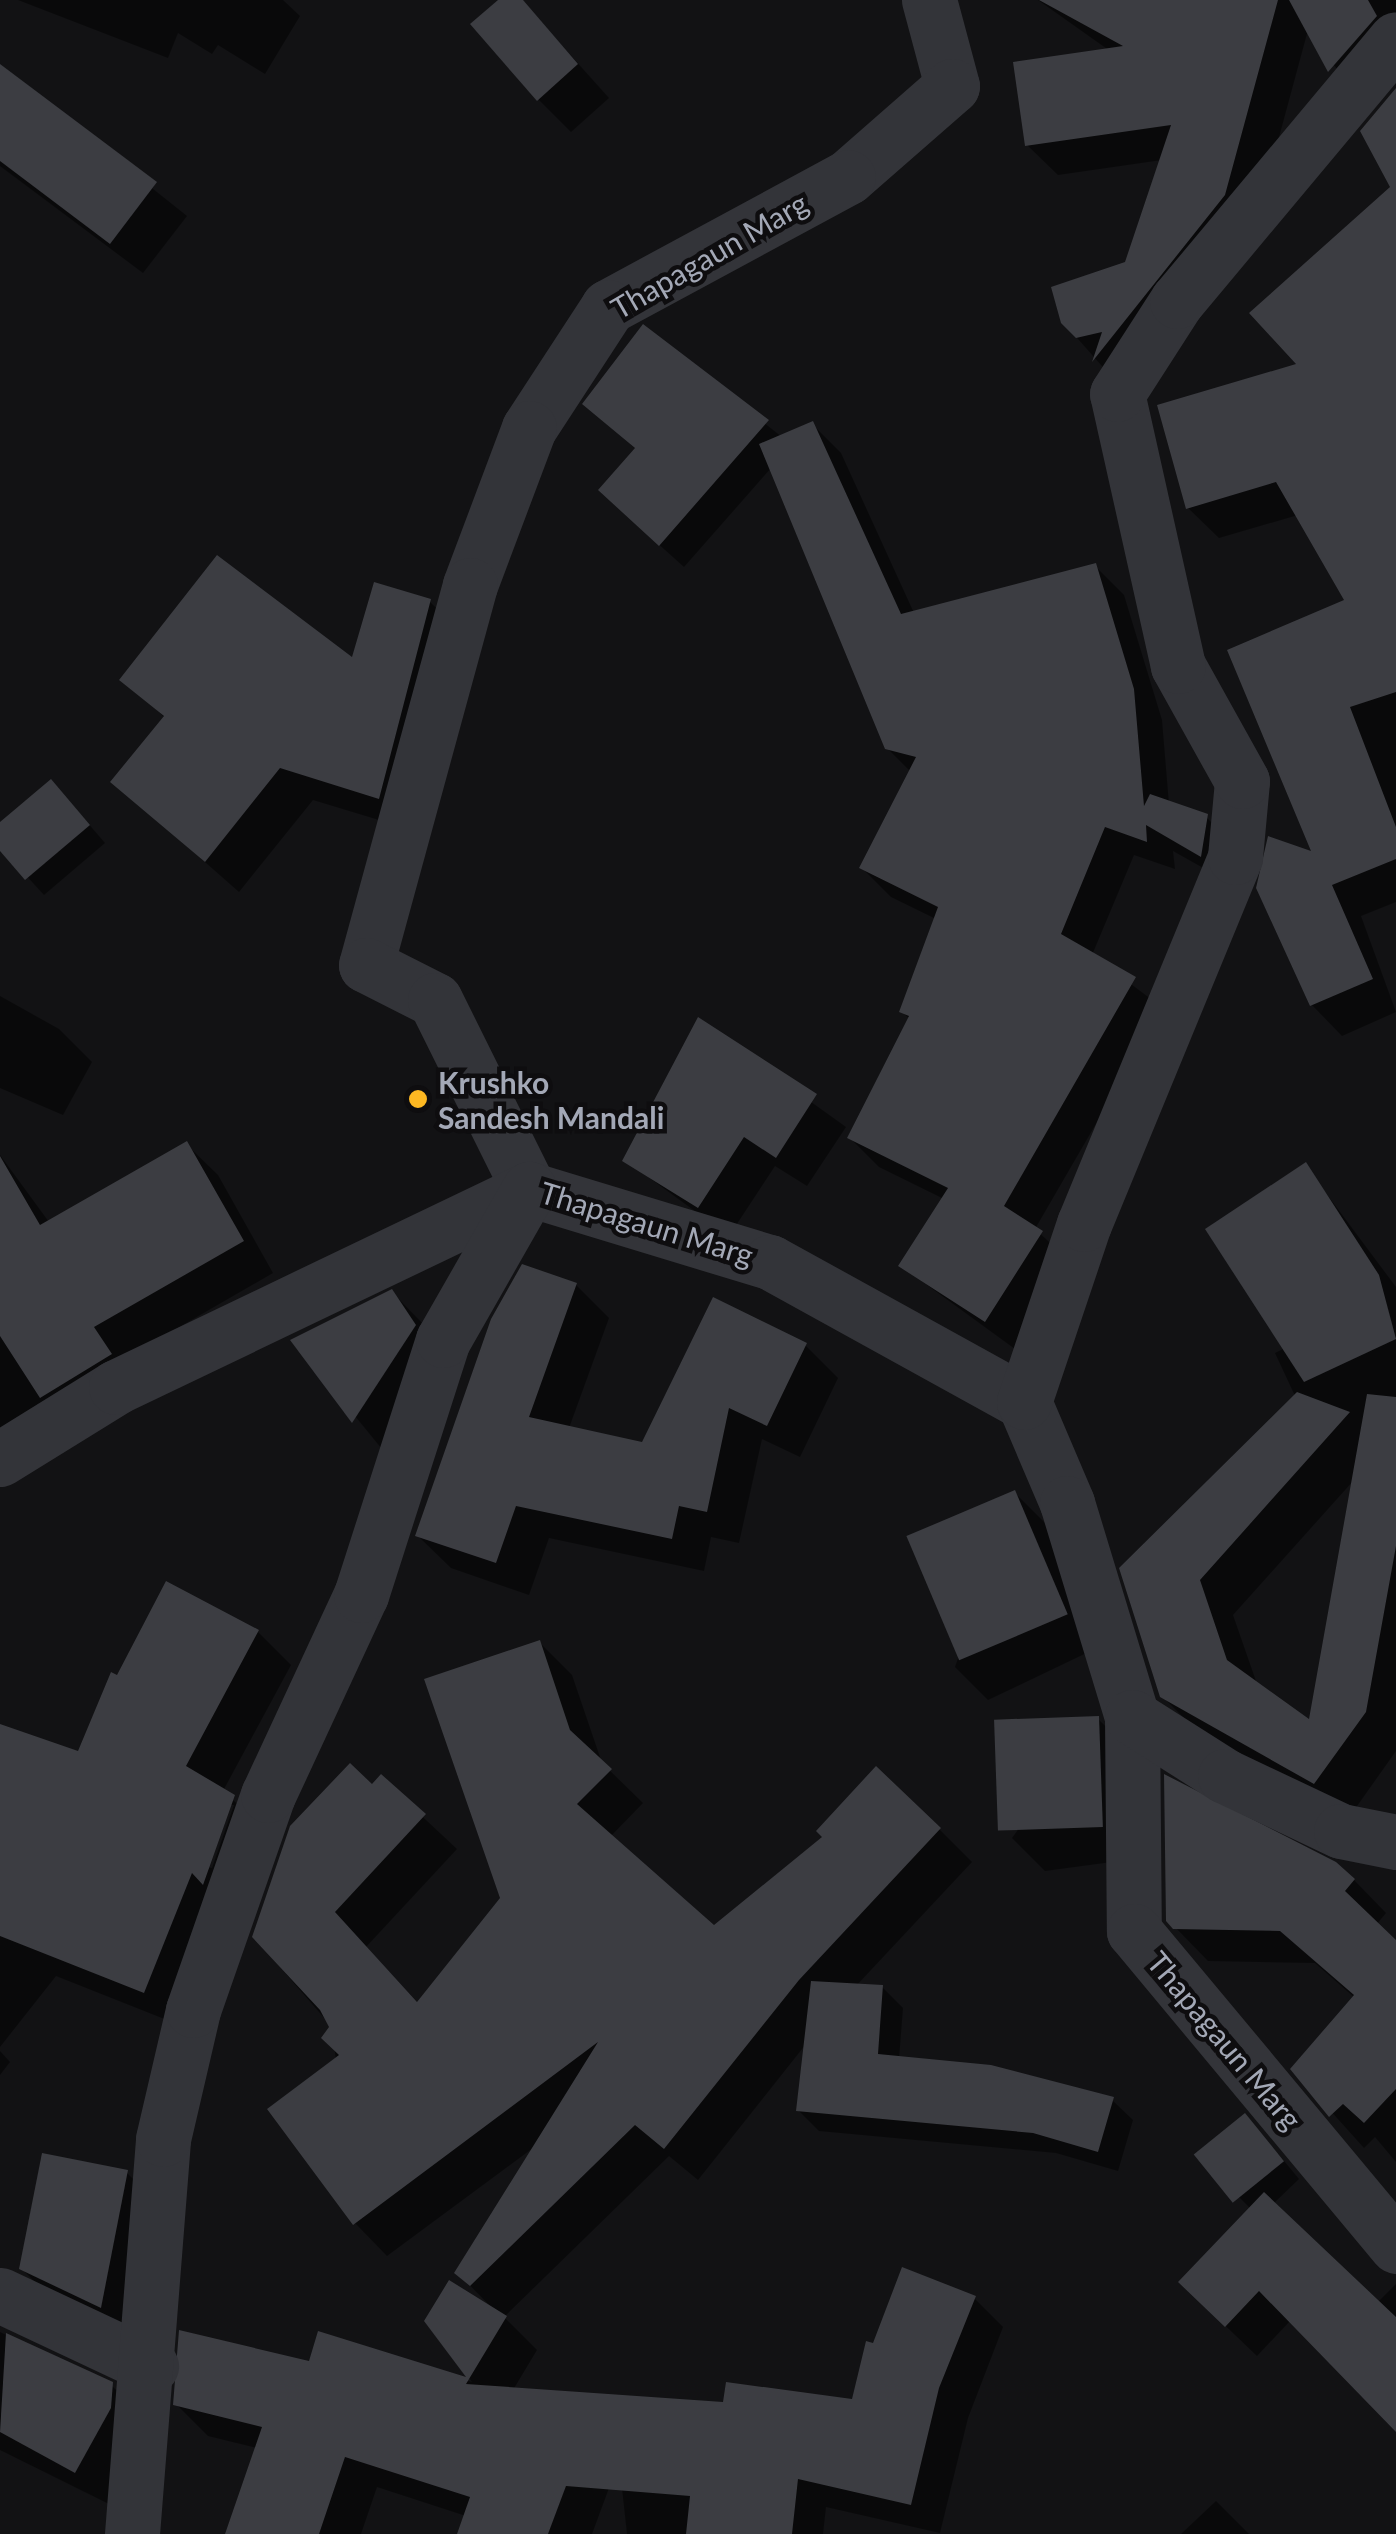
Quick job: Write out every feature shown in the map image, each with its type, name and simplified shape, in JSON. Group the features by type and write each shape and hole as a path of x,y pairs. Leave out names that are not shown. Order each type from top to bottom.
{"street":[{"name":"Thapagaun Marg","path":"928,0 952,86 848,177 608,307 528,428 470,585 366,965 434,1000 529,1189 770,1262 1024,1402 1067,1503 1132,1716 1134,1931 1396,2246"},
{"path":"1024,1402 1084,1224 1236,857 1242,782 1178,666 1117,394 1177,302 1396,40"},
{"path":"0,1460 116,1387 529,1189"},
{"path":"132,2534 151,2366 163,2138 193,2010 268,1795 362,1595 443,1340 529,1189"},
{"path":"1132,1716 1275,1800 1342,1831 1396,1842"},
{"path":"0,2295 151,2366"}],"building":[{"path":"498,0 523,0 578,64 537,101 470,24"},
{"path":"1039,0 1278,0 1225,195 1092,362 1102,332 1076,338 1061,323 1051,287 1125,262 1171,125 1025,146 1013,62 1123,46"},
{"path":"1289,0 1368,0 1377,16 1328,72"},
{"path":"0,64 157,182 110,244 0,161"},
{"path":"1396,88 1396,692 1350,707 1396,827 1396,859 1332,885 1373,979 1310,1006 1256,888 1268,836 1311,851 1227,650 1344,600 1276,482 1186,509 1157,405 1296,364 1249,313 1390,187 1360,131"},
{"path":"643,324 769,420 659,546 598,490 635,448 582,404"},
{"path":"813,421 901,614 1096,563 1134,689 1144,806 1150,794 1208,814 1201,857 1146,825 1147,842 1105,827 1061,934 1136,977 1004,1206 1043,1231 985,1322 898,1266 948,1188 847,1138 909,1016 899,1012 938,907 859,868 916,757 885,749 759,444"},
{"path":"217,555 352,657 374,582 431,599 379,799 280,768 205,862 110,782 164,716 119,680"},
{"path":"51,779 90,825 25,880 0,851 0,822"},
{"path":"698,1017 817,1094 776,1158 744,1137 698,1208 622,1161"},
{"path":"187,1141 244,1241 94,1327 112,1354 40,1398 0,1336 0,1156 40,1225"},
{"path":"1306,1162 1379,1275 1396,1339 1304,1382 1205,1229"},
{"path":"522,1264 577,1283 529,1417 642,1442 713,1297 807,1343 767,1426 729,1408 707,1512 679,1506 672,1539 516,1506 496,1563 415,1536 491,1319"},
{"path":"392,1289 416,1325 352,1423 290,1340"},
{"path":"1297,1392 1350,1412 1200,1580 1227,1660 1309,1719 1367,1394 1396,1397 1396,1546 1366,1712 1314,1784 1160,1697 1119,1568"},
{"path":"1015,1490 1068,1614 959,1660 906,1536"},
{"path":"166,1581 259,1630 186,1766 235,1795 203,1885 192,1873 144,1993 0,1936 0,1724 78,1751 111,1672 117,1675"},
{"path":"540,1640 570,1730 612,1769 577,1804 714,1925 822,1837 816,1831 876,1766 941,1828 799,1980 664,2149 635,2125 470,2286 454,2273 598,2042 353,2225 267,2109 339,2055 321,2038 329,2027 320,2010 252,1937 290,1826 350,1763 372,1784 381,1774 426,1814 335,1912 417,2002 500,1898 424,1679"},
{"path":"1099,1716 1103,1827 998,1831 994,1720"},
{"path":"1164,1774 1336,1862 1355,1879 1345,1891 1396,1940 1396,2089 1364,2123 1343,2104 1329,2117 1290,2069 1354,1995 1280,1931 1173,1929 1166,1921"},
{"path":"811,1981 883,1985 878,2054 991,2065 1114,2097 1098,2152 1033,2133 796,2111"},
{"path":"1245,2113 1284,2161 1233,2203 1194,2155"},
{"path":"42,2153 128,2170 101,2308 19,2269"},
{"path":"1264,2192 1396,2317 1396,2432 1259,2291 1225,2327 1178,2282"},
{"path":"902,2267 976,2296 939,2388 911,2505 798,2479 792,2534 686,2534 690,2496 566,2486 548,2534 457,2534 470,2497 345,2457 319,2534 225,2534 262,2427 173,2405 179,2330 309,2361 318,2331 466,2377 424,2321 449,2280 507,2316 466,2384 723,2402 726,2382 852,2399 866,2341 873,2343"},
{"path":"6,2333 113,2382 111,2408 75,2473 0,2432"}],"place":[{"name":"Krushko Sandesh Mandali","path":"418,1099"}]}
